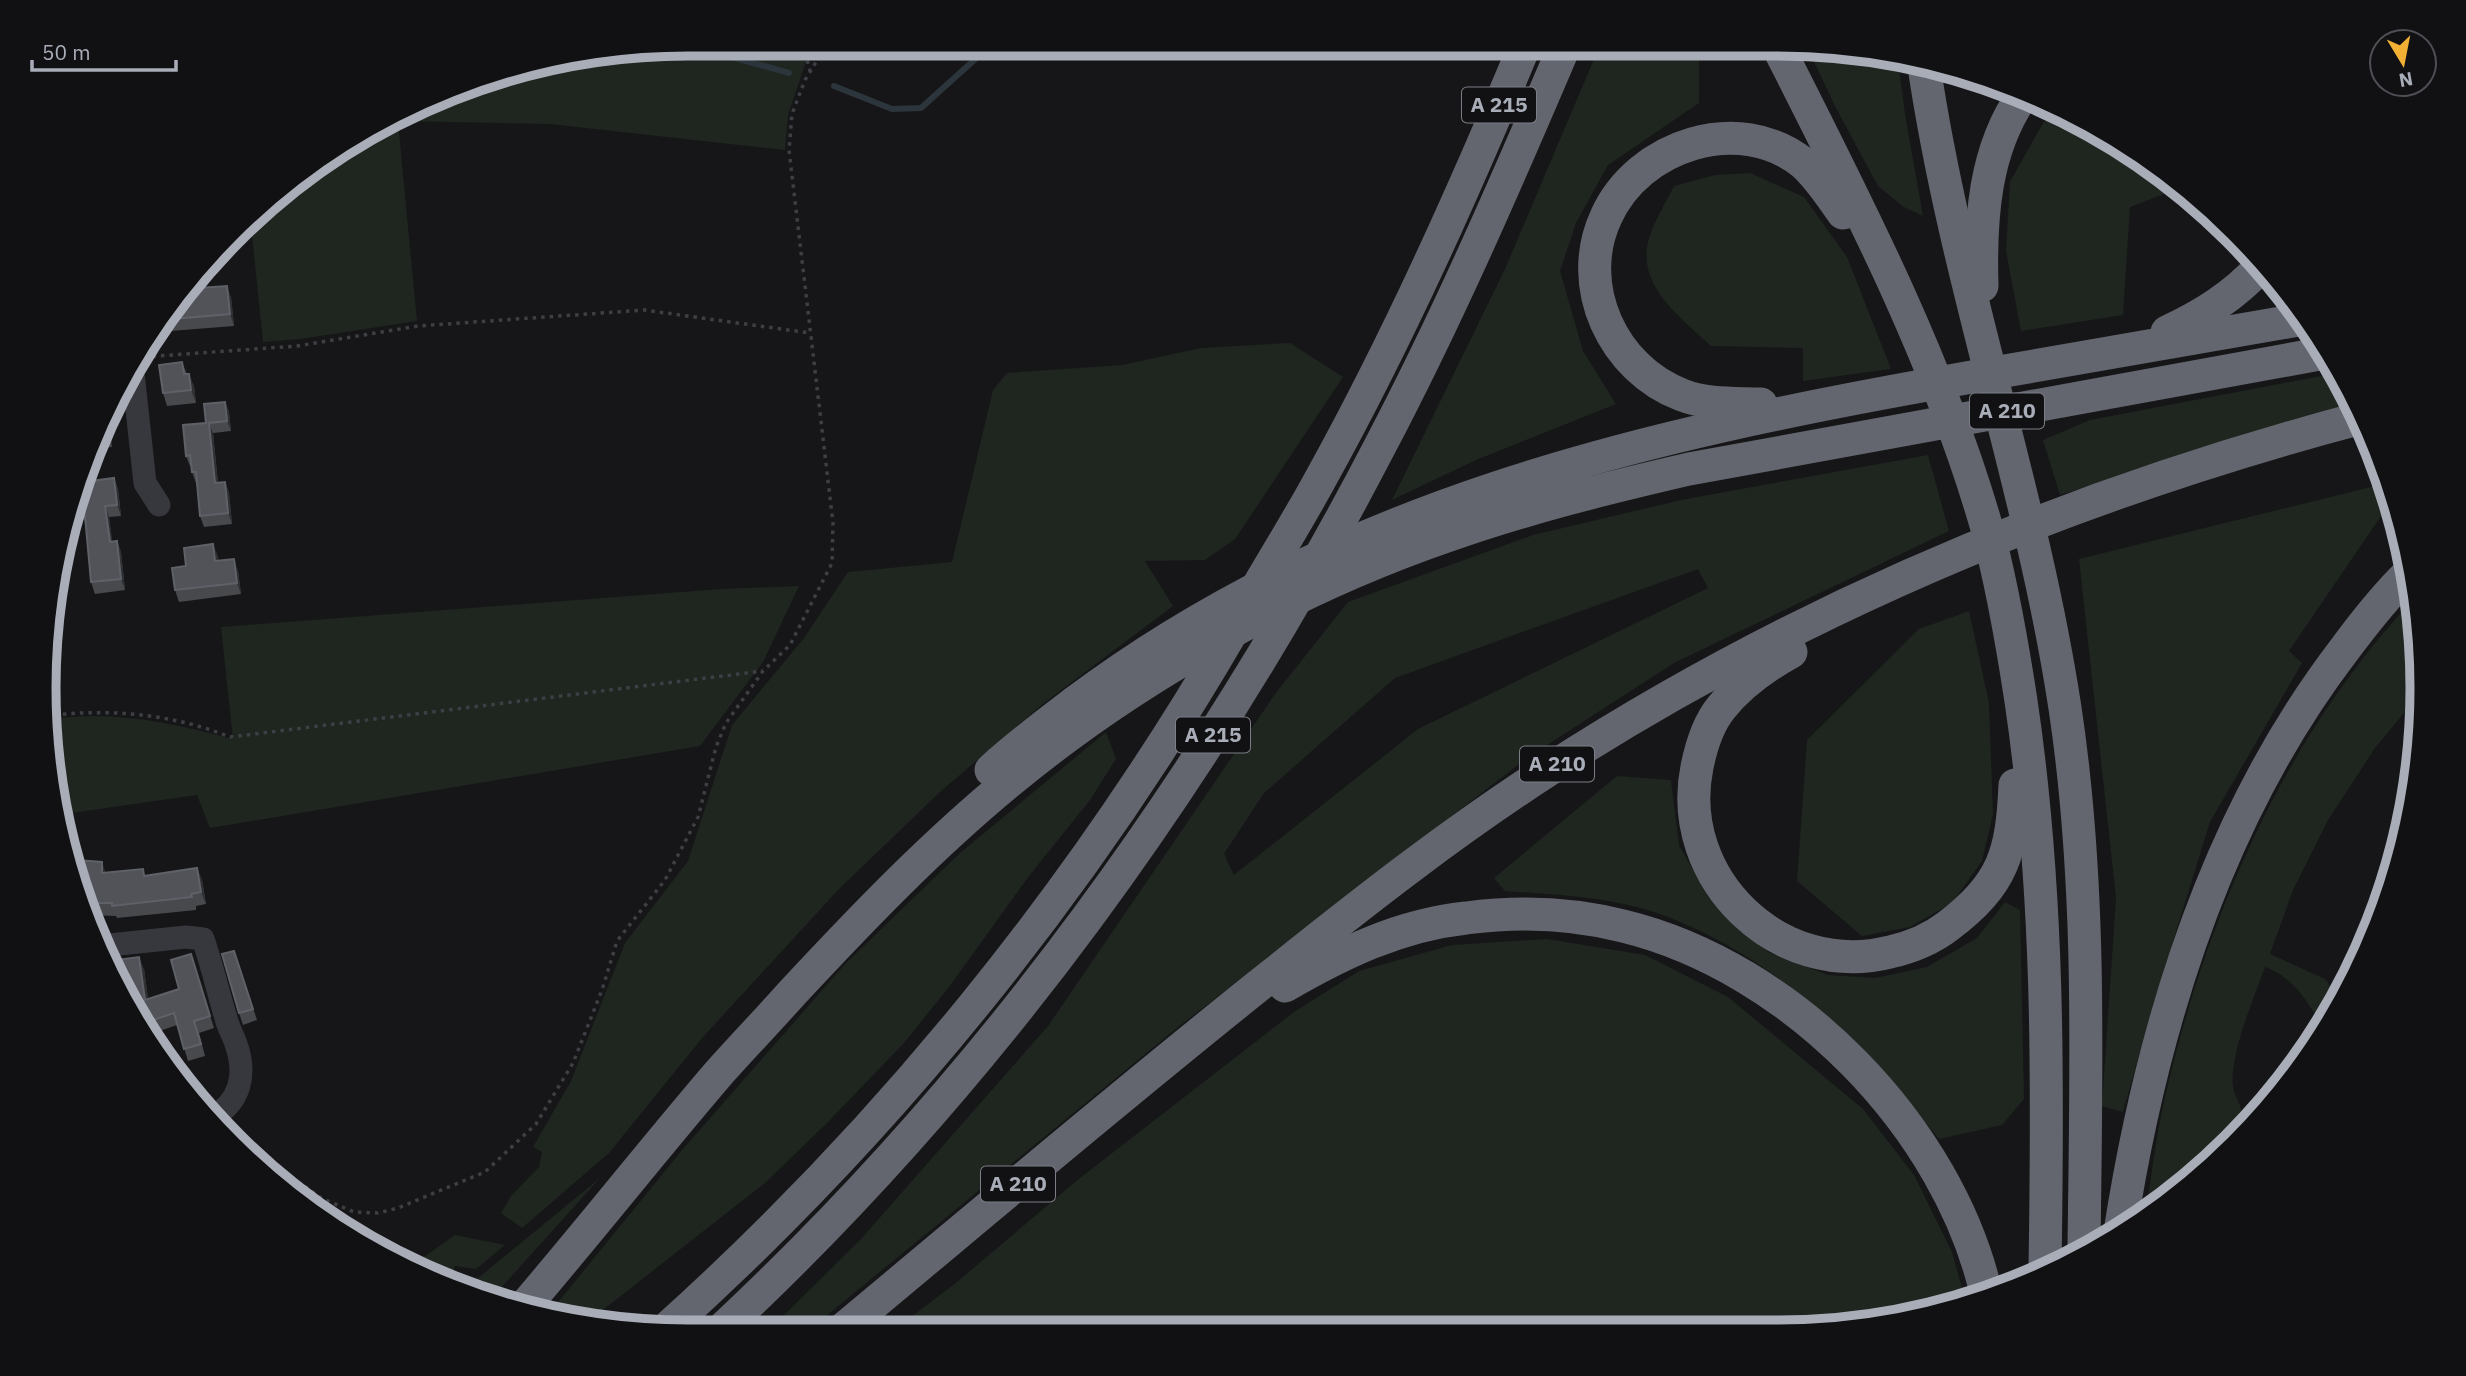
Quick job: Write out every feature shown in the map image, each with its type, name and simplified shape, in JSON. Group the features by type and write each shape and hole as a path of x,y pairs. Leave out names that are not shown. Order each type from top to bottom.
{"highway":[{"name":"A 215","path":"676,1320 773,1228 917,1073 1032,930 1090,852 1161,747 1204,679 1343,437 1431,257 1520,56"},
{"name":"A 215","path":"731,1320 864,1188 959,1082 1119,875 1199,758 1345,513 1381,446 1506,184 1560,56"},
{"path":"1782,56 1924,351 1963,454 1986,527 2001,588 2013,645 2029,759 2044,918 2048,1034 2045,1261"},
{"path":"1925,74 1947,190 2040,574 2065,708 2077,814 2084,914 2087,1033 2084,1240"},
{"path":"1983,340 1982,271 1987,186 2000,135 2018,103"},
{"path":"1865,396 1763,404 1712,402 1685,396 1661,386 1621,350 1601,309 1596,290 1595,268 1605,217 1632,179 1651,163 1674,150 1698,142 1724,138 1766,144 1802,162 1818,177 1895,287"},
{"path":"2117,350 2194,319 2229,296 2254,272"},
{"path":"530,1300 721,1071 845,936 894,860 999,762 1036,746 1108,677 1231,601 1325,554 1454,501 1569,465 1685,434 1865,396 2292,321"},
{"name":"A 210","path":"1036,746 1240,628 1309,592 1410,549 1542,506 1689,469 2314,355"},
{"name":"A 210","path":"854,1320 1194,1037 1410,865 1576,752 1655,704 1768,642 1959,552 2095,500 2300,434 2351,421"},
{"path":"1959,552 1763,668 1719,710 1701,750 1695,775 1694,803 1699,839 1725,894 1747,917 1774,936 1833,956 1877,956 1913,947 1939,933 1981,898 1998,875 2007,852 2013,824 2020,695"},
{"path":"2123,1217 2143,1115 2167,1017 2196,925 2233,837 2293,724 2325,675 2366,621 2401,582"},
{"path":"1194,1037 1335,957 1388,936 1443,921 1495,915 1562,916 1623,926 1654,935 1727,967 1764,989 1804,1019 1858,1067 1905,1124 1943,1182 1970,1241 1983,1285"}],"street":[{"path":"134,384 145,483 159,505"},
{"path":"111,945 186,937 202,939 227,1024 240,1056 242,1081 224,1117"}],"path":[{"path":"806,56 810,71"},
{"path":"267,1160 321,1198 354,1212 378,1213 398,1208 485,1172 536,1124 573,1063 617,941 665,880 698,817 716,747 726,723 763,671 790,645 832,563 833,523 789,150 792,114 810,71 819,56"},
{"path":"151,356 297,346 418,326 644,310 810,333"},
{"path":"57,715 103,711 125,713 210,729 230,737 763,671"}],"shaded area":[{"path":"808,56 788,115 785,150 550,124 408,121 446,104 524,78 606,61 647,57"},
{"path":"1595,56 1699,56 1699,103 1608,165 1576,223 1560,271 1583,351 1616,404 1476,460 1392,500 1505,269"},
{"path":"1812,57 1899,68 1923,216 1904,207 1878,186"},
{"path":"2049,117 2058,121 2129,163 2169,192 2130,207 2123,315 2021,331 2006,251 2010,182 2043,123"},
{"path":"398,126 417,321 263,342 252,231 303,187"},
{"path":"1750,173 1804,197 1847,257 1891,369 1803,381 1803,348 1711,346 1661,296 1647,265 1647,248 1654,224 1674,186 1715,175"},
{"path":"1290,343 1343,377 1235,539 1205,560 1145,561 1173,606 1044,703 941,791 839,889 703,1037 609,1153 522,1228 501,1213 511,1196 539,1167 542,1152 533,1147 571,1081 625,943 688,861 732,725 804,638 848,572 952,562 993,390 1007,373 1122,365 1201,348"},
{"path":"2327,375 2345,407 2060,495 2043,440 2090,420"},
{"path":"1928,455 1949,531 1674,663 1527,758 1177,1028 821,1320 779,1320 861,1239 1048,1026 1275,694 1348,602 1533,535 1681,500","holes":["1698,569 1708,588 1418,729 1234,875 1224,854 1264,793 1395,678"]},
{"path":"2376,486 2384,512 2289,651 2302,663 2210,822 2123,1112 2102,1106 2116,898 2079,559"},
{"path":"799,586 763,662 700,746 210,828 197,795 69,813 61,770 57,719 94,716 141,719 233,739 221,627 721,589"},
{"path":"2405,609 2410,706 2375,748 2328,820 2293,890 2270,954 2325,979 2333,989 2317,1017 2292,984 2265,967 2238,1045 2233,1072 2233,1087 2243,1116 2195,1163 2148,1200 2159,1128 2178,1046 2198,977 2223,908 2252,840 2286,775 2324,713 2366,654"},
{"path":"1969,611 1989,703 1993,814 1982,861 1952,903 1910,927 1862,936 1797,881 1807,740 1919,629"},
{"path":"1106,732 1116,759 1090,800 1029,876 949,987 904,1043 765,1183 598,1314 555,1306 683,1149 845,964 960,853"},
{"path":"1617,776 1671,780 1679,845 1708,897 1768,952 1828,975 1875,978 1927,967 1977,938 2005,902 2020,910 2024,1099 2002,1125 1939,1139 1876,1064 1842,1030 1787,984 1693,927 1660,914 1613,902 1505,891 1494,878"},
{"path":"1547,939 1645,955 1728,997 1863,1109 1914,1175 1952,1252 1963,1292 1901,1308 1819,1319 907,1320 957,1282 1080,1178 1294,1012 1359,971 1452,945"},
{"path":"600,1178 499,1290 446,1272 419,1260 455,1235 505,1245 476,1269 455,1266 453,1274 478,1278"}],"building":[{"path":"227,286 230,314 176,319 200,288"},
{"path":"182,362 184,374 189,374 191,390 163,393 159,365"},
{"path":"225,402 227,421 209,423 215,483 225,482 228,513 200,516 196,472 192,472 190,455 186,456 183,425 206,423 204,404"},
{"path":"114,478 117,505 105,506 110,542 117,541 121,579 91,582 82,510 91,481"},
{"path":"213,544 215,561 234,559 237,583 175,590 172,568 186,566 184,548"},
{"path":"81,860 102,862 102,873 143,869 144,876 197,868 201,892 191,894 192,897 112,906 112,903 94,903"},
{"path":"234,951 253,1009 239,1013 222,954"},
{"path":"191,954 210,1016 194,1021 201,1044 184,1049 174,1013 151,1021 117,960 139,957 145,1000 179,989 171,960"}],"waterway":[{"path":"728,56 789,73"},
{"path":"834,86 892,109 921,108 979,56"}]}
